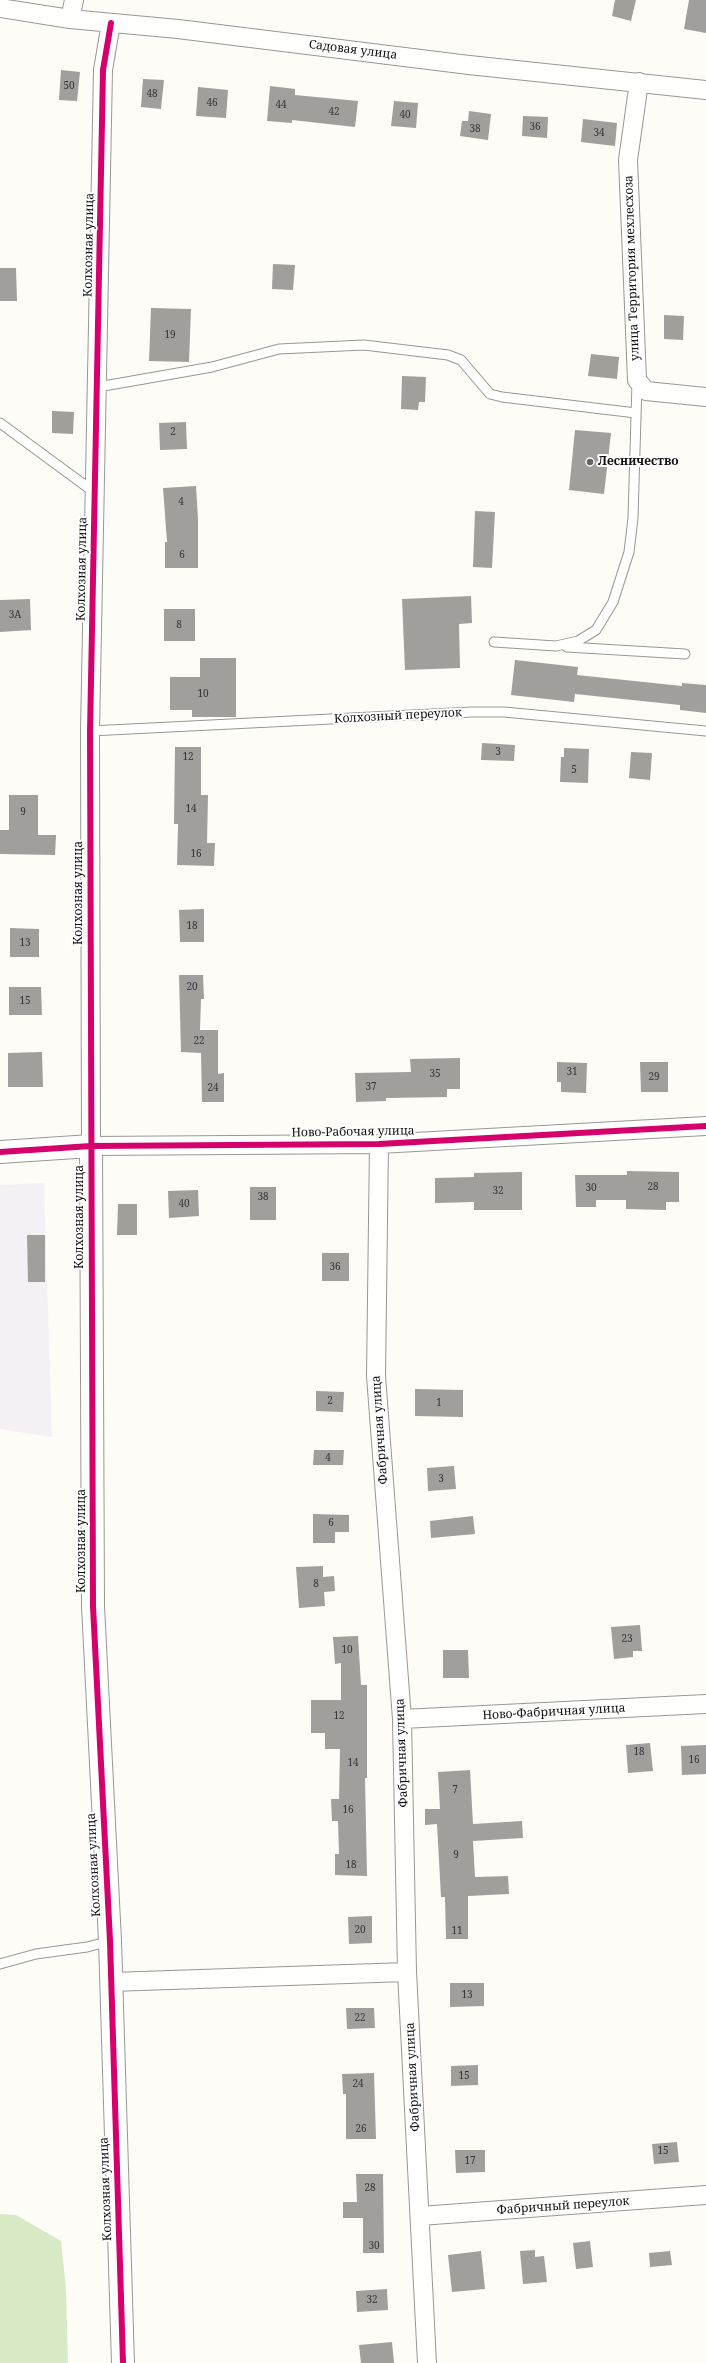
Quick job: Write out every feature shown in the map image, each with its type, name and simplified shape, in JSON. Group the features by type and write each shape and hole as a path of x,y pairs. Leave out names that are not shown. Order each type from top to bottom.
{"street":[{"path":"70,19 74,0"},
{"name":"Садовая улица","path":"0,8 70,19 706,90"},
{"name":"Колхозная улица","path":"111,23 103,70 98,387 94,492 90,731 93,1606 110,1941 123,2363"},
{"name":"улица Территория мехлесхоза","path":"637,380 628,160 639,82"},
{"path":"637,380 646,390 706,397"},
{"name":"Ново-Рабочая улица","path":"0,1152 91,1146 378,1144 706,1126"},
{"name":"Фабричная улица","path":"378,1144 376,1376 402,1719 407,1972 427,2363"},
{"name":"Ново-Фабричная улица","path":"402,1719 706,1704"},
{"path":"111,1982 407,1972"},
{"name":"Фабричный переулок","path":"420,2216 706,2195"}],"lane":[{"path":"98,387 212,367 279,349 364,345 448,355 461,360 480,385 490,394 502,397 636,413"},
{"path":"556,646 578,641 596,630 613,602 629,552 633,518 637,380"},
{"path":"0,423 94,492"},
{"path":"494,642 685,654"},
{"name":"Колхозный переулок","path":"90,731 472,712 504,712 706,731"},
{"path":"0,1964 36,1954 87,1948 110,1941"}],"shaded area":[{"path":"44,1183 52,1437 0,1429 0,1185"}],"green space":[{"path":"0,2214 16,2215 61,2241 66,2290 68,2363 0,2363"}],"building":[{"path":"615,0 636,0 631,21 612,16"},
{"path":"689,0 706,0 706,33 684,29"},
{"path":"61,70 80,72 77,101 59,100"},
{"path":"143,79 164,80 161,109 141,107"},
{"path":"270,86 295,89 295,95 358,101 355,127 292,120 292,123 267,121"},
{"path":"198,87 228,90 226,118 196,116"},
{"path":"394,101 418,103 416,128 391,126"},
{"path":"469,111 491,114 488,140 460,136 462,121 468,121"},
{"path":"523,116 548,117 547,138 522,136"},
{"path":"583,119 617,123 615,146 581,142"},
{"path":"273,264 295,265 293,290 272,289"},
{"path":"0,268 16,268 17,301 0,301"},
{"path":"151,308 191,309 189,362 149,361"},
{"path":"664,315 684,316 683,340 664,339"},
{"path":"591,354 619,357 617,379 588,376"},
{"path":"402,376 426,377 425,402 419,402 418,410 401,409"},
{"path":"52,411 74,412 73,434 52,433"},
{"path":"186,422 187,449 160,450 159,423"},
{"name":"Лесничество","path":"575,430 611,433 604,494 569,490"},
{"path":"196,486 198,568 165,568 165,542 167,542 163,488"},
{"path":"475,511 495,512 492,568 473,567"},
{"path":"471,596 472,623 459,624 460,668 405,670 402,599"},
{"path":"30,599 31,630 0,632 0,600"},
{"path":"164,609 195,609 195,641 164,641"},
{"path":"200,658 236,658 236,717 192,717 192,710 170,710 170,677 200,677"},
{"path":"515,660 578,667 577,675 682,686 682,683 706,685 706,713 680,710 680,705 575,694 574,702 511,695"},
{"path":"482,743 515,745 514,761 481,760"},
{"path":"175,747 201,747 201,795 208,795 207,843 215,843 214,866 177,865 178,824 174,824"},
{"path":"564,748 589,749 588,783 560,782 561,757 564,757"},
{"path":"631,752 652,753 650,780 629,778"},
{"path":"9,795 38,795 38,835 56,835 55,855 0,854 0,830 9,830"},
{"path":"204,909 204,942 180,942 179,910"},
{"path":"10,928 39,929 39,957 10,957"},
{"path":"179,975 203,975 204,999 201,999 200,1030 218,1030 218,1074 224,1073 224,1102 202,1102 201,1053 181,1052"},
{"path":"9,987 41,987 42,1015 9,1015"},
{"path":"42,1052 43,1087 8,1087 8,1053"},
{"path":"460,1058 460,1089 447,1089 447,1097 386,1098 386,1101 356,1102 355,1073 411,1072 410,1059"},
{"path":"557,1062 587,1063 586,1093 561,1092 561,1082 557,1082"},
{"path":"640,1062 668,1062 668,1092 641,1092"},
{"path":"627,1171 679,1172 679,1202 666,1202 666,1210 626,1209 626,1200 596,1200 596,1207 576,1207 575,1175 627,1175"},
{"path":"522,1172 522,1210 474,1210 474,1202 435,1203 435,1178 474,1177 474,1173"},
{"path":"250,1187 276,1187 276,1220 250,1220"},
{"path":"198,1190 199,1216 169,1218 168,1191"},
{"path":"118,1204 137,1204 137,1235 117,1235"},
{"path":"27,1235 45,1235 45,1282 28,1282"},
{"path":"322,1253 349,1253 349,1281 322,1281"},
{"path":"415,1389 463,1390 463,1417 415,1416"},
{"path":"316,1391 344,1392 343,1412 316,1411"},
{"path":"314,1450 344,1450 343,1465 313,1465"},
{"path":"454,1466 456,1489 428,1491 427,1468"},
{"path":"313,1514 349,1515 349,1532 335,1532 335,1543 313,1543"},
{"path":"473,1516 475,1534 431,1538 430,1521"},
{"path":"323,1566 323,1577 334,1576 335,1591 324,1592 325,1606 299,1608 296,1567"},
{"path":"640,1625 642,1651 633,1651 633,1657 614,1659 611,1627"},
{"path":"358,1636 361,1685 367,1685 367,1778 365,1778 367,1876 335,1875 335,1854 339,1854 338,1821 332,1821 331,1799 339,1799 340,1749 325,1749 325,1733 311,1733 311,1700 341,1700 341,1663 335,1664 333,1637"},
{"path":"443,1650 468,1650 469,1678 443,1678"},
{"path":"650,1743 653,1771 628,1773 626,1745"},
{"path":"706,1745 706,1774 682,1775 681,1746"},
{"path":"470,1770 473,1824 522,1821 523,1838 473,1841 475,1877 508,1876 509,1894 468,1896 468,1939 446,1939 445,1897 441,1897 437,1824 425,1825 425,1809 440,1809 438,1772"},
{"path":"372,1916 372,1943 349,1944 348,1917"},
{"path":"450,1983 484,1983 484,2006 450,2007"},
{"path":"346,2008 374,2008 375,2028 347,2029"},
{"path":"478,2065 478,2085 451,2086 451,2066"},
{"path":"374,2073 376,2139 346,2139 346,2094 343,2094 342,2074"},
{"path":"677,2142 679,2162 654,2164 652,2144"},
{"path":"455,2150 485,2150 485,2172 456,2173"},
{"path":"356,2174 383,2174 384,2253 363,2253 363,2218 343,2218 343,2202 357,2202"},
{"path":"590,2241 593,2267 576,2269 573,2243"},
{"path":"535,2250 535,2257 544,2256 547,2282 523,2284 520,2251"},
{"path":"481,2251 485,2289 452,2292 448,2255"},
{"path":"670,2251 672,2265 650,2267 649,2253"},
{"path":"387,2289 388,2310 357,2312 356,2291"},
{"path":"392,2342 394,2363 361,2363 359,2345"}],"cycle path":[{"path":"111,23 103,70 90,731 93,1606 110,1941 123,2363"},
{"path":"0,1152 91,1146 379,1144 706,1126"}],"place":[{"name":"Лесничество","path":"590,462"}]}
